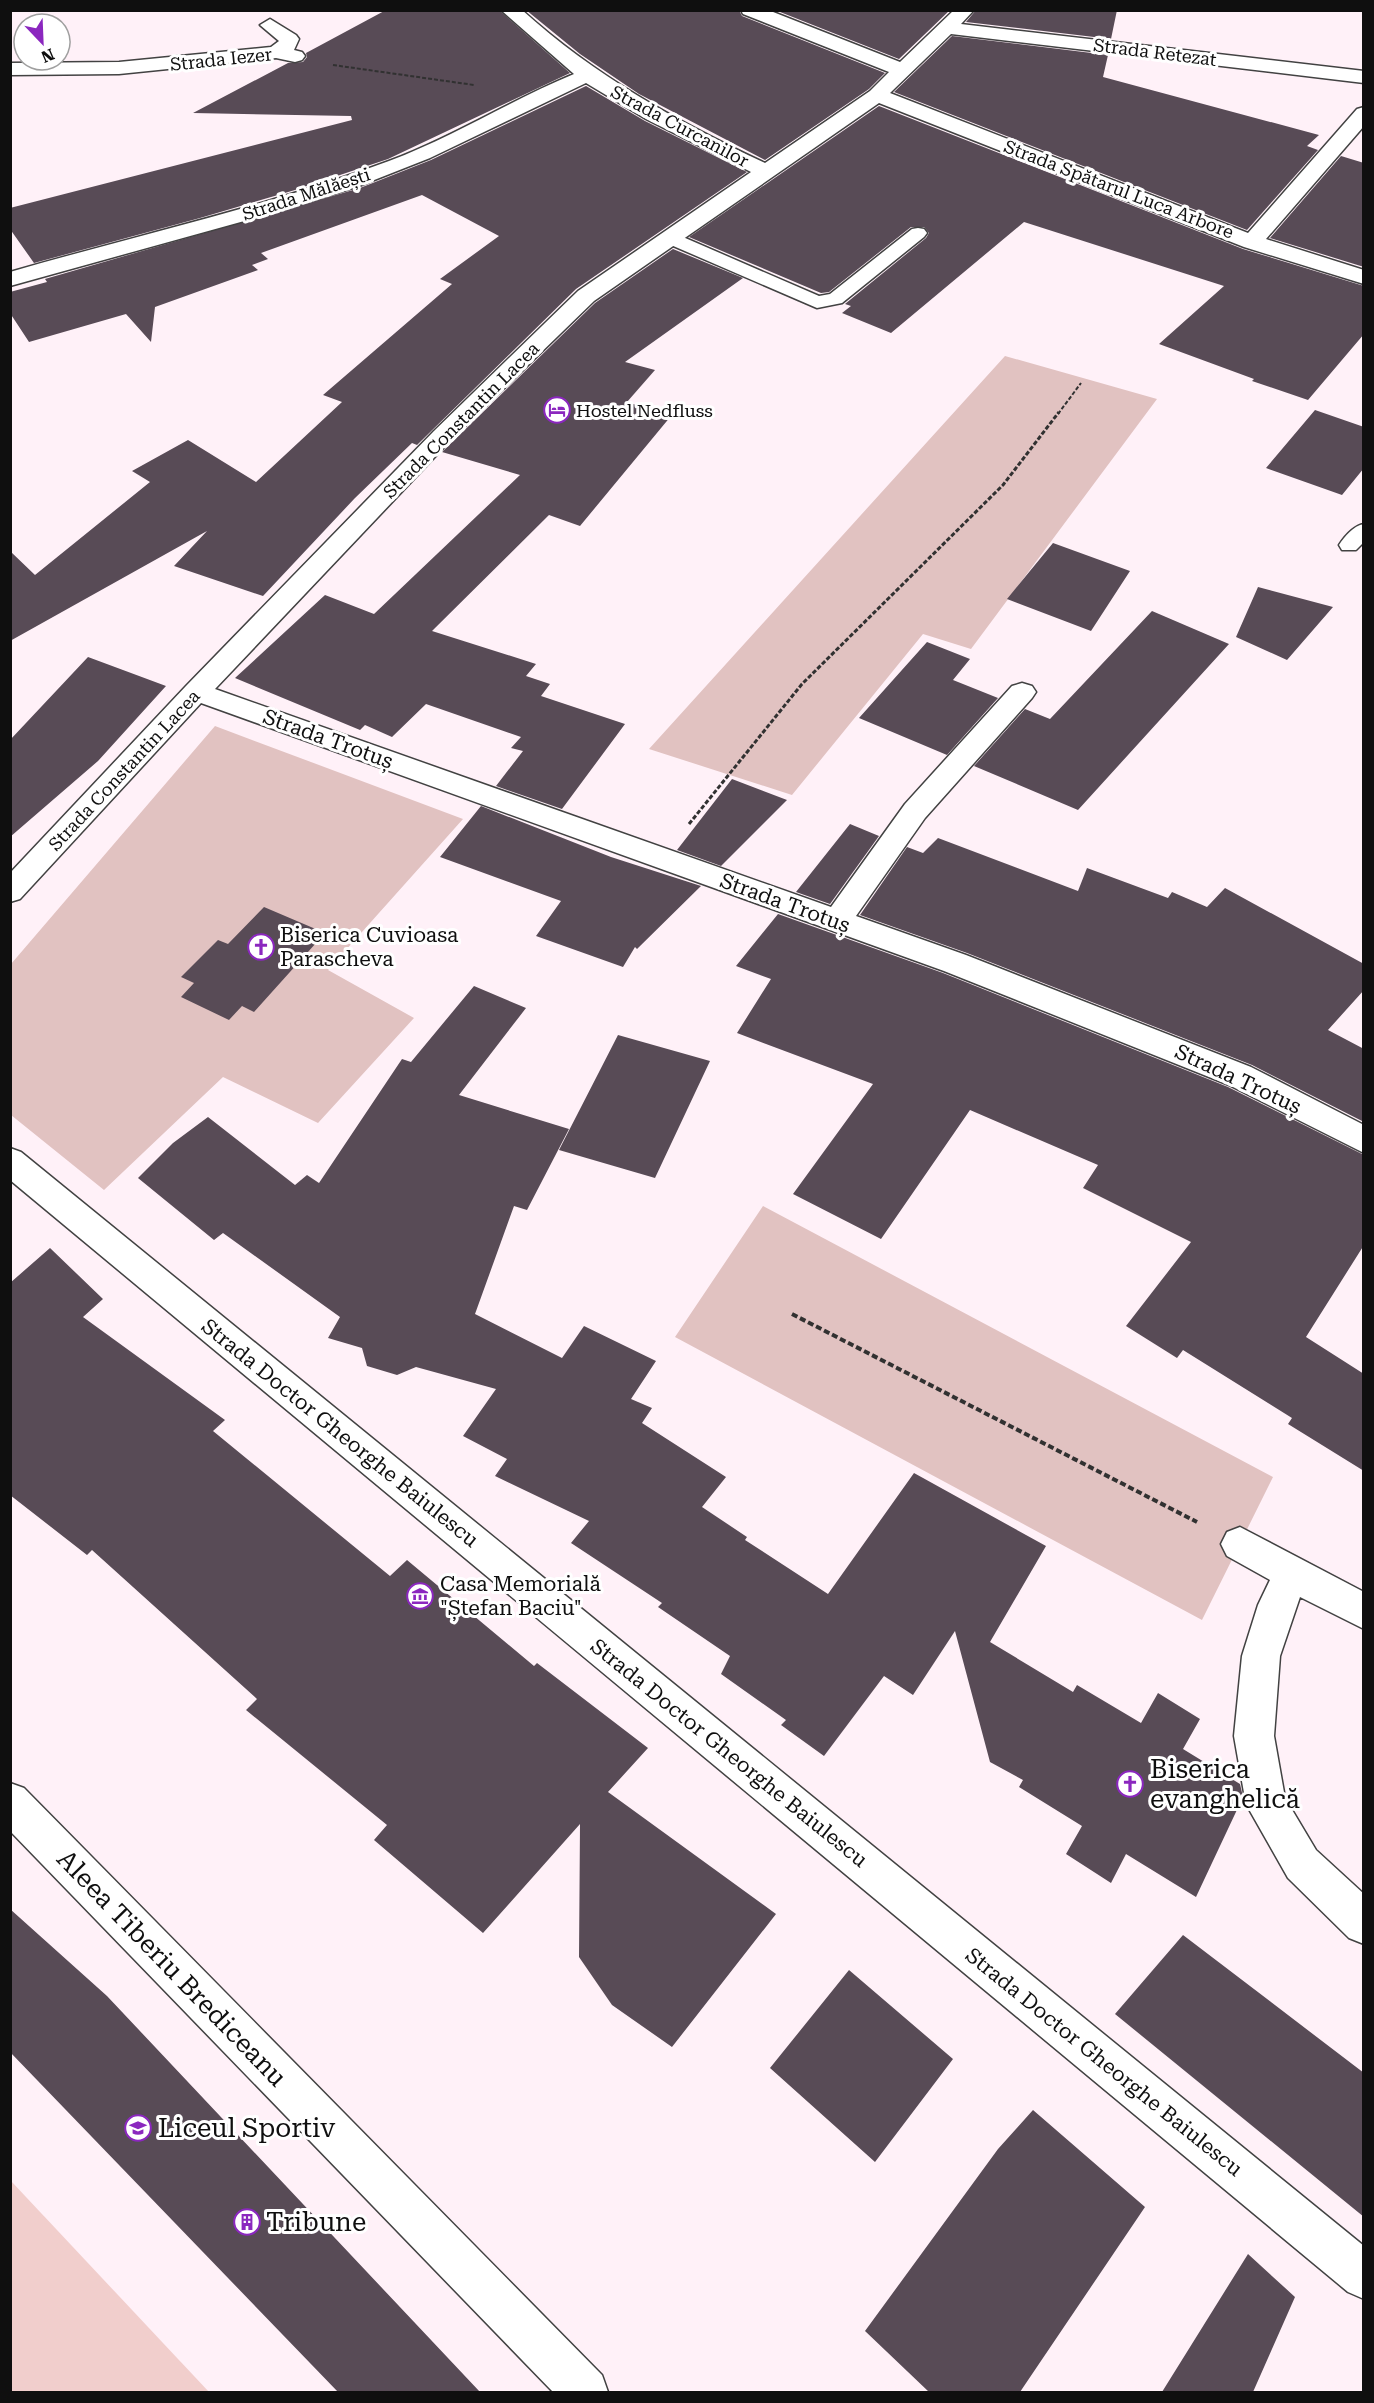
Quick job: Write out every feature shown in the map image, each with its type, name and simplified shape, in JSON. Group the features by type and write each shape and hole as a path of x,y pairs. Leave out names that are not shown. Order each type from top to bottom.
{"street":[{"name":"Strada Curcanilor","path":"510,10 588,75 656,117 767,172"},
{"path":"750,10 904,71"},
{"name":"Strada Constantin Lacea","path":"10,892 196,692 442,436 586,296 877,95 965,10"},
{"path":"270,25 289,39 286,54"},
{"name":"Strada Retezat","path":"946,28 1364,77"},
{"name":"Strada Iezer","path":"10,69 119,68 286,54"},
{"name":"Strada Mălăești","path":"10,279 322,192 446,144 537,96 588,75"},
{"name":"Strada Spătarul Luca Arbore","path":"877,95 1252,242 1364,277"},
{"path":"1252,242 1364,113"},
{"name":"Strada Trotuș","path":"196,692 999,980 1240,1076 1364,1140"},
{"path":"837,921 915,811 1022,692"},
{"name":"Strada Doctor Gheorghe Baiulescu","path":"10,1161 1364,2276"},
{"path":"1240,1544 1364,1612"},
{"path":"1293,1572 1276,1605 1261,1656 1254,1736 1266,1804 1302,1864 1364,1923"},
{"name":"Aleea Tiberiu Brediceanu","path":"10,1802 585,2392"}],"lane":[{"path":"670,238 817,302 836,299 918,233"}],"path":[{"name":"Strada Iezer","path":"286,54 356,70 425,77 537,96"},
{"path":"661,858 802,684 1003,485 1081,383"},
{"path":"792,1314 1240,1544"}],"shaded area":[{"path":"1005,356 1157,399 971,649 923,634 792,795 649,749"},
{"path":"215,726 463,819 328,970 414,1018 318,1123 223,1077 104,1190 11,1115 11,964"},
{"path":"763,1206 1273,1477 1202,1620 675,1337"},
{"path":"11,2181 209,2392 11,2392"}],"building":[{"path":"386,10 499,10 570,73 388,159 200,218 34,263 10,229 10,208 352,120 351,116 193,113 288,63 303,62 307,57 306,53"},
{"path":"526,10 739,10 742,16 885,73 869,89 765,160 639,94 580,54"},
{"path":"775,10 950,10 899,59"},
{"path":"976,10 1117,10 1111,39 966,22"},
{"path":"952,36 1108,55 1103,77 1319,135 1307,146 1318,150 1247,230 894,92"},
{"path":"586,86 645,121 747,172 576,289 417,445 412,443 355,498 263,596 174,566 207,531 10,641 10,551 35,575 150,482 132,471 188,440 256,482 342,402 323,395 452,284 440,279 499,236 422,195 261,253 268,259 252,265 258,270 155,307 151,342 126,314 29,342 10,313 10,292 47,282 45,279 360,188 431,160"},
{"path":"879,106 1243,249 1364,286 1364,334 1308,400 1252,381 1254,379 1159,344 1224,286 1024,222 891,333 842,313 851,306 845,304 926,238 929,233 924,227 911,227 829,292 821,293 689,237"},
{"path":"1341,156 1364,163 1364,267 1270,238"},
{"path":"673,249 743,278 625,362 655,370 627,402 671,416 580,526 549,515 432,631 536,664 526,676 550,684 541,696 625,724 562,809 496,786 523,751 511,748 521,737 426,704 392,737 365,725 360,730 235,678 325,595 374,614 520,475 442,452 595,303"},
{"path":"1315,410 1364,427 1364,468 1342,495 1266,468"},
{"path":"1053,543 1130,571 1091,631 1007,599"},
{"path":"1258,587 1333,607 1287,660 1236,637"},
{"path":"1152,611 1229,644 1078,810 974,766 1025,709 1050,719"},
{"path":"927,642 970,659 953,680 998,698 947,755 859,718"},
{"path":"88,657 166,686 98,761 10,837 10,740"},
{"path":"732,779 787,800 721,866 677,850"},
{"path":"481,806 611,857 701,886 637,949 635,947 623,967 536,936 561,901 440,857"},
{"path":"850,824 879,836 830,904 796,892"},
{"path":"938,838 1078,891 1087,868 1168,898 1172,892 1207,907 1225,888 1364,964 1364,990 1328,1030 1364,1049 1364,1122 1252,1065 967,953 860,915 907,847 923,853"},
{"path":"264,907 325,933 254,1012 242,1006 229,1020 181,997 194,983 181,977 218,940 228,944"},
{"path":"778,914 943,973 1228,1087 1364,1155 1364,1245 1306,1337 1364,1374 1364,1471 1288,1424 1292,1418 1183,1350 1177,1358 1126,1326 1191,1242 1083,1188 1098,1165 970,1110 881,1239 793,1194 873,1084 737,1033 771,979 736,966"},
{"path":"474,986 526,1008 459,1095 569,1129 527,1210 514,1206 475,1314 562,1358 584,1326 656,1361 631,1399 652,1408 642,1423 726,1477 702,1507 747,1537 745,1540 828,1594 914,1473 1046,1546 990,1642 1073,1692 1077,1685 1141,1723 1158,1693 1200,1719 1183,1749 1240,1784 1243,1797 1196,1897 1126,1854 1111,1883 1066,1854 1082,1826 1019,1787 1023,1780 990,1762 955,1631 913,1695 884,1676 824,1756 781,1725 786,1720 721,1674 730,1656 658,1607 662,1603 571,1543 589,1521 495,1476 507,1459 463,1436 496,1389 416,1367 397,1375 367,1366 362,1348 328,1338 340,1317 223,1233 214,1240 138,1178 173,1143 208,1117 295,1185 307,1175 319,1183 402,1059 411,1062"},
{"path":"618,1035 710,1061 655,1178 559,1150"},
{"path":"50,1248 103,1299 83,1317 225,1420 213,1431 390,1576 407,1560 534,1666 537,1663 648,1748 608,1792 776,1914 672,2047 612,2005 579,1957 580,1824 483,1933 374,1840 387,1825 246,1710 257,1699 92,1550 87,1555 10,1495 10,1283"},
{"name":"Tribune","path":"10,1909 107,1996 480,2392 338,2392 10,2052"},
{"path":"1183,1935 1364,2073 1364,2217 1115,2014"},
{"path":"849,1970 953,2059 875,2162 770,2068"},
{"path":"1033,2110 1145,2207 1020,2392 929,2392 865,2331 998,2149"},
{"path":"1248,2254 1295,2297 1253,2392 1162,2392"}],"place":[{"name":"Hostel Nedfluss","path":"557,410"},
{"name":"Biserica Cuvioasa Parascheva","path":"261,947"},
{"name":"Casa Memorială \"Ștefan Baciu\"","path":"420,1596"},
{"name":"Biserica evanghelică","path":"1130,1784"},
{"name":"Liceul Sportiv","path":"138,2128"},
{"name":"Tribune","path":"247,2222"}]}
